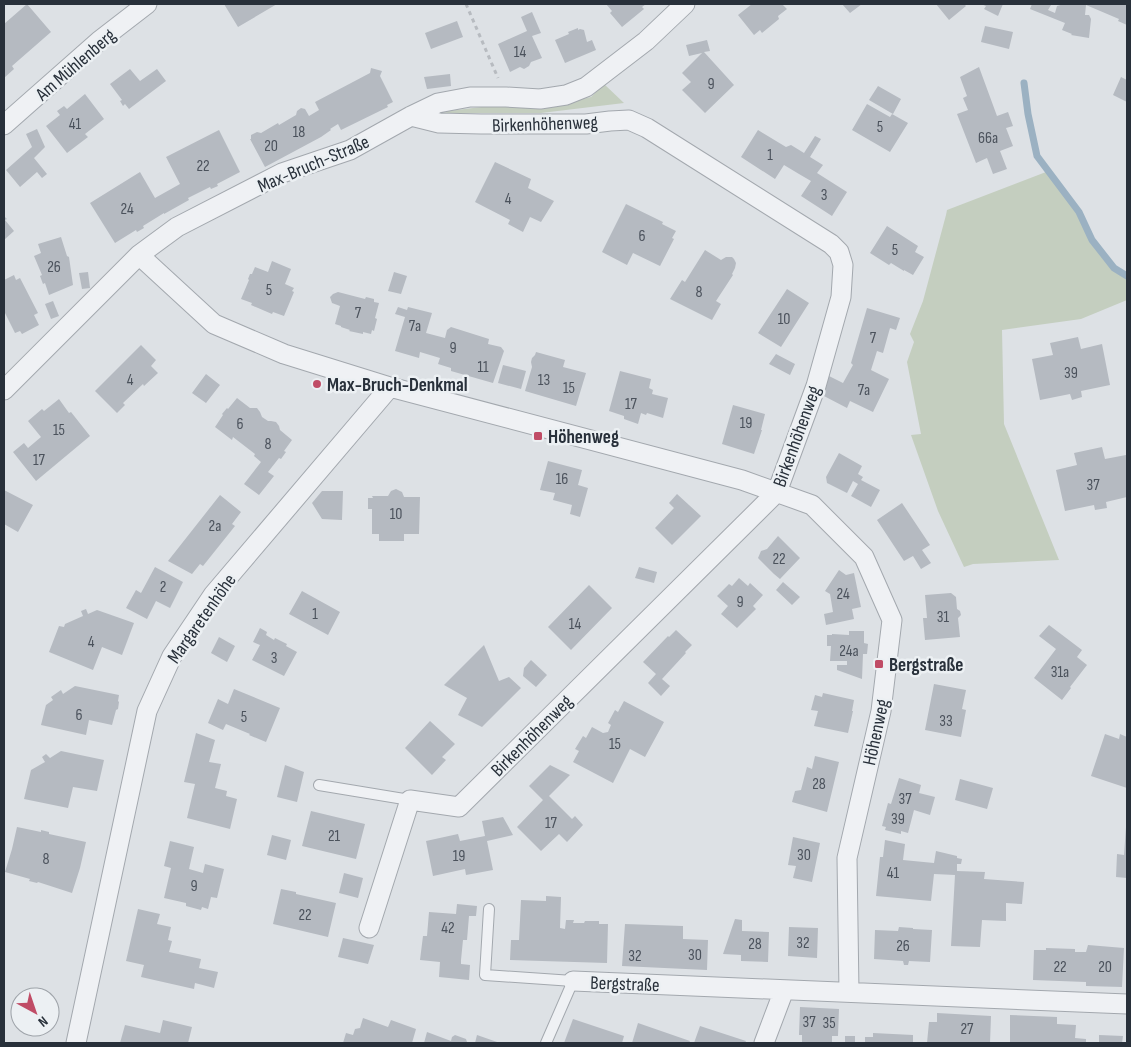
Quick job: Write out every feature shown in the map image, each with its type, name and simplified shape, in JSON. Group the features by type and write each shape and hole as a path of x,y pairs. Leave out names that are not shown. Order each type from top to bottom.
{"street":[{"name":"Am Mühlenberg","path":"4,126 99,41 147,4"},
{"name":"Max-Bruch-Straße","path":"4,390 139,255 177,227 282,173 350,150 438,103 470,97 540,99 566,95 586,87 646,41 685,4"},
{"name":"Birkenhöhenweg","path":"410,800 459,806 777,492 816,386 841,297 843,265 839,252 831,244 647,128 629,120 586,124 481,124 439,123 411,116"},
{"name":"Höhenweg","path":"139,255 214,324 284,354 390,387 742,480 777,492 812,505 864,557 892,620 881,711 847,858 848,992"},
{"name":"Margaretenhöhe","path":"76,1043 147,711 172,656 213,595 390,387"},
{"path":"369,928 410,800"},
{"name":"Bergstraße","path":"573,981 1127,1004"},
{"path":"764,1043 784,990"}],"lane":[{"path":"319,785 410,800"},
{"path":"489,909 485,975 573,981 546,1043"}],"path":[{"path":"466,4 506,97"}],"green space":[{"path":"604,84 624,103 541,113 440,112 498,105 552,106 591,97"},
{"path":"1046,172 1077,214 1090,242 1112,270 1127,279 1127,300 1081,319 1002,330 1004,424 1059,560 973,564 964,567 938,511 911,435 921,434 907,362 914,342 910,334 923,301 947,210"}],"building":[{"path":"27,4 51,32 12,66 14,69 4,78 4,24"},
{"path":"224,4 277,4 238,27"},
{"path":"606,4 646,4 642,7 644,9 622,27 610,13 612,11"},
{"path":"752,4 782,4 787,9 778,16 779,19 762,33 760,30 754,35 738,15"},
{"path":"842,4 862,4 850,13"},
{"path":"936,4 964,4 966,6 949,20"},
{"path":"981,4 1003,4 998,16 984,9 986,6"},
{"path":"1032,4 1051,5 1048,10 1055,13 1057,6 1064,4 1127,4 1127,25 1118,21 1119,19 1086,5 1085,15 1089,15 1091,19 1089,38 1071,35 1062,30 1065,23 1030,9"},
{"path":"532,12 541,33 532,36 542,58 531,62 524,69 520,67 510,72 498,44 527,31 521,17"},
{"path":"457,21 463,37 431,49 425,33"},
{"path":"985,26 1013,32 1009,49 981,42"},
{"path":"578,28 578,30 584,30 587,42 592,40 596,50 565,63 555,40"},
{"path":"707,40 710,51 704,52 734,85 705,113 682,90 691,82 682,73 702,53 689,56 686,45"},
{"path":"979,67 997,116 1008,112 1013,126 1006,128 1013,146 1000,151 1007,169 993,174 987,158 976,163 957,114 968,110 963,98 967,96 960,77"},
{"path":"371,68 382,71 380,76 393,102 387,105 388,107 341,130 338,124 321,137 265,167 250,139 251,135 257,132 261,133 278,123 279,125 296,115 297,111 301,108 305,109 309,116 319,110 315,102 370,73"},
{"path":"130,69 140,81 157,69 166,81 129,109 125,104 123,106 120,101 122,100 110,84"},
{"path":"450,74 451,86 427,89 424,77"},
{"path":"1121,77 1127,80 1127,102 1113,95"},
{"path":"878,86 901,99 893,114 869,100"},
{"path":"85,94 104,119 85,134 88,137 67,153 46,126 60,115 57,111 64,106 67,109"},
{"path":"867,104 890,117 892,114 908,123 890,152 852,130"},
{"path":"37,129 45,147 34,158 47,174 42,178 37,172 20,187 6,170 32,147 26,134"},
{"path":"219,130 240,172 217,184 218,186 211,189 210,187 188,198 189,200 143,226 144,228 137,232 136,230 115,243 90,203 140,172 155,198 180,184 166,157"},
{"path":"758,130 786,147 791,145 804,153 815,136 821,139 810,157 823,165 817,173 847,192 832,216 801,196 811,181 784,165 775,179 741,157"},
{"path":"495,162 531,179 528,188 554,201 541,222 530,217 523,232 508,224 510,220 475,202"},
{"path":"626,204 663,222 662,224 676,231 672,238 674,239 660,266 633,253 627,265 602,252"},
{"path":"4,216 14,231 4,240"},
{"path":"887,226 918,246 915,252 924,257 913,275 891,263 889,265 870,253"},
{"path":"61,237 69,257 73,285 49,295 45,283 43,284 40,276 42,275 34,256 41,253 38,244"},
{"path":"705,250 721,260 726,257 732,257 736,263 733,275 716,301 721,304 712,320 670,299 682,280 685,282"},
{"path":"272,261 291,269 285,284 294,288 292,291 294,292 284,316 273,312 272,314 241,299 250,274 252,274 255,267 268,272"},
{"path":"88,272 90,288 82,289 79,273"},
{"path":"394,272 407,276 401,294 388,291"},
{"path":"14,275 16,280 20,278 38,313 34,315 39,325 22,334 20,331 15,333 4,311 4,280"},
{"path":"787,289 809,303 781,347 758,333"},
{"path":"338,292 365,299 366,297 374,299 374,302 379,303 374,331 372,330 371,334 349,331 335,324 340,306 332,303 330,297"},
{"path":"53,301 59,316 51,319 45,304"},
{"path":"398,307 407,310 408,307 432,313 426,333 445,338 447,330 451,327 489,339 488,344 501,347 504,351 493,383 451,371 451,368 438,364 440,358 420,352 419,358 395,351 405,317 395,314"},
{"path":"867,308 900,318 896,330 890,328 883,353 877,351 871,370 889,379 873,412 850,401 847,408 822,395 829,376 843,383 853,365 851,363"},
{"path":"1078,337 1081,349 1102,344 1110,385 1081,391 1082,397 1072,400 1070,394 1040,400 1032,359 1053,355 1050,343"},
{"path":"141,345 156,360 151,366 158,373 123,403 125,405 117,413 95,391"},
{"path":"536,352 565,360 563,367 586,373 576,406 525,391 532,367 532,358"},
{"path":"776,354 795,364 790,375 769,364"},
{"path":"503,365 526,371 521,389 498,383"},
{"path":"620,371 651,379 649,388 653,390 652,394 668,398 663,418 641,413 638,424 624,419 624,416 609,411"},
{"path":"206,374 220,385 206,403 192,393"},
{"path":"237,398 250,408 257,408 262,417 268,421 276,422 280,430 292,440 281,459 279,458 268,472 274,476 259,495 244,484 261,462 254,456 255,454 233,437 232,440 215,427 222,414"},
{"path":"59,399 90,436 36,481 13,452 24,443 28,448 41,437 28,421 42,409 44,411"},
{"path":"733,405 765,414 754,454 722,444"},
{"path":"1102,447 1105,459 1126,455 1127,497 1106,502 1107,508 1095,510 1094,505 1065,511 1056,470 1077,465 1074,453"},
{"path":"839,453 862,466 858,474 863,477 861,480 880,490 871,507 851,496 858,484 853,481 847,493 827,483 826,477"},
{"path":"548,461 582,470 578,485 588,488 580,517 570,514 572,505 553,500 555,493 540,490"},
{"path":"396,489 402,492 404,497 420,497 419,534 404,534 404,541 379,541 379,534 372,534 372,509 368,509 368,498 373,498 372,496 388,496 391,491"},
{"path":"4,490 33,505 18,532 4,524"},
{"path":"322,491 343,491 342,520 322,519 312,503"},
{"path":"677,494 701,516 672,545 655,528 674,508 669,503"},
{"path":"220,495 241,512 232,524 235,526 203,566 200,564 192,574 168,561"},
{"path":"902,503 930,545 922,550 931,563 921,569 913,556 904,561 877,520"},
{"path":"778,536 800,558 780,579 758,558 761,551 767,549"},
{"path":"155,567 183,582 170,608 156,601 147,619 126,608 136,590 141,593"},
{"path":"639,567 657,572 654,583 635,578"},
{"path":"839,570 846,575 854,573 861,607 852,609 854,619 826,625 824,614 833,612 830,594 825,591"},
{"path":"739,578 748,586 750,583 763,595 753,606 756,609 737,628 721,614 728,606 717,596 729,584 732,586"},
{"path":"783,582 800,597 792,605 776,590"},
{"path":"589,585 612,608 571,650 548,627"},
{"path":"302,591 340,612 328,635 289,614"},
{"path":"951,593 956,597 957,609 961,615 958,618 960,637 925,640 923,618 927,618 925,595"},
{"path":"86,609 88,614 97,610 134,623 122,655 102,647 93,670 49,652 59,626 64,627 65,624 83,616 81,611"},
{"path":"1049,625 1082,650 1077,657 1087,665 1062,700 1034,678 1056,649 1039,636"},
{"path":"260,628 267,632 266,635 287,644 286,646 297,652 284,676 252,660 260,645 253,642"},
{"path":"676,630 692,645 662,679 670,686 661,696 648,683 656,674 643,662"},
{"path":"849,631 864,631 864,643 868,644 867,654 863,654 862,679 837,670 837,665 847,665 847,661 830,661 831,646 827,646 827,635 849,635"},
{"path":"219,637 235,646 227,662 211,653"},
{"path":"484,645 499,681 509,677 521,688 482,727 458,715 467,698 444,685"},
{"path":"531,660 547,675 536,687 523,676 524,668"},
{"path":"934,684 966,690 962,709 966,710 961,737 925,730"},
{"path":"75,686 119,695 118,709 116,710 112,725 89,720 86,735 41,725 46,705 53,700 51,697 61,690 63,694"},
{"path":"234,689 280,708 266,742 226,724 223,730 208,723 218,699 228,704"},
{"path":"823,693 854,700 848,733 814,726 818,711 811,710 815,695 822,697"},
{"path":"624,701 664,722 645,757 630,749 613,783 573,762 579,751 575,749 583,736 586,738 592,727 603,733 608,732 611,725 608,723 615,710 618,712"},
{"path":"430,721 455,744 442,757 446,760 432,775 405,748"},
{"path":"196,733 215,740 209,762 221,764 215,788 227,791 226,796 237,799 230,829 187,818 195,784 184,782"},
{"path":"1105,734 1119,739 1120,734 1127,737 1127,788 1091,776"},
{"path":"61,751 104,760 97,791 73,787 68,808 24,799 31,770 45,762 42,757 46,754 50,758"},
{"path":"815,756 839,762 827,812 792,802 795,791 801,790 807,767 812,769"},
{"path":"285,765 304,772 297,802 277,797"},
{"path":"550,765 570,775 549,796 572,819 575,816 583,825 567,842 559,834 541,851 517,827 543,800 529,786"},
{"path":"899,778 921,785 919,793 935,797 930,815 914,810 908,833 901,831 901,834 885,830 886,827 882,826 888,803 891,804"},
{"path":"960,779 993,788 987,809 955,800"},
{"path":"311,811 365,824 356,859 302,846"},
{"path":"503,817 513,835 487,841 493,870 466,875 465,869 433,876 426,841 458,834 460,841 485,836 482,821"},
{"path":"17,827 41,832 41,830 49,832 49,834 86,842 72,893 5,872"},
{"path":"1126,827 1127,878 1116,877 1117,854 1124,855"},
{"path":"272,835 291,840 286,860 267,855"},
{"path":"793,837 820,843 812,882 793,878 796,866 788,865"},
{"path":"885,840 905,844 903,860 934,863 936,851 962,859 961,864 957,864 957,871 985,872 984,879 1024,882 1022,904 1006,903 1006,921 982,920 980,947 951,946 955,875 934,874 931,901 876,896 880,857 883,857"},
{"path":"170,841 194,847 189,869 203,873 205,864 224,869 217,898 211,897 208,909 202,907 201,910 186,906 186,903 164,898 171,868 164,866"},
{"path":"344,873 363,878 358,898 339,893"},
{"path":"281,889 336,903 328,937 273,924"},
{"path":"546,896 561,897 560,928 565,929 566,920 574,920 573,923 599,921 599,924 608,924 607,963 510,960 511,940 519,940 521,900 546,901"},
{"path":"457,904 477,906 476,916 469,916 467,940 463,940 461,964 470,965 469,980 439,977 440,962 420,960 423,936 427,936 429,912 456,914"},
{"path":"138,909 160,914 157,924 171,927 168,940 172,941 169,952 201,959 199,968 218,972 214,988 195,983 194,989 141,977 144,965 126,961"},
{"path":"735,919 742,920 742,931 769,932 768,962 741,961 741,955 723,954"},
{"path":"625,924 683,926 683,939 708,940 707,970 622,966"},
{"path":"789,927 818,928 817,958 788,956"},
{"path":"899,927 932,930 930,962 909,961 908,965 904,965 903,961 874,959 875,930 898,931"},
{"path":"343,938 374,945 368,964 338,957"},
{"path":"1088,945 1124,948 1122,987 1086,986 1086,982 1033,980 1034,950 1046,950 1046,948 1075,949 1075,952 1086,952"},
{"path":"800,1007 839,1009 838,1036 832,1036 832,1043 802,1043 802,1035 799,1035"},
{"path":"937,1013 991,1016 990,1043 927,1043 929,1022 937,1022"},
{"path":"1010,1015 1057,1017 1057,1024 1076,1025 1075,1038 1086,1039 1086,1043 1010,1043"},
{"path":"363,1018 388,1027 391,1020 416,1029 412,1043 343,1043 346,1033 353,1035 355,1029 360,1028"},
{"path":"573,1019 624,1036 622,1043 564,1043"},
{"path":"163,1020 192,1027 188,1043 120,1043 125,1025 160,1033"},
{"path":"638,1023 690,1041 689,1043 632,1043"},
{"path":"700,1026 746,1041 745,1043 694,1043"},
{"path":"427,1032 451,1041 455,1035 466,1039 467,1043 424,1043"},
{"path":"873,1033 913,1035 913,1043 865,1043 865,1037 873,1037"},
{"path":"477,1035 500,1043 475,1043"},
{"path":"1099,1035 1123,1036 1122,1043 1099,1043"},
{"path":"845,1036 855,1036 855,1043 845,1043"}],"waterway":[{"path":"1024,83 1037,156 1079,212 1092,240 1114,268 1127,276"}],"place":[{"name":"Max-Bruch-Denkmal","path":"317,384"},
{"name":"Höhenweg","path":"538,436"},
{"name":"Bergstraße","path":"879,664"}]}
